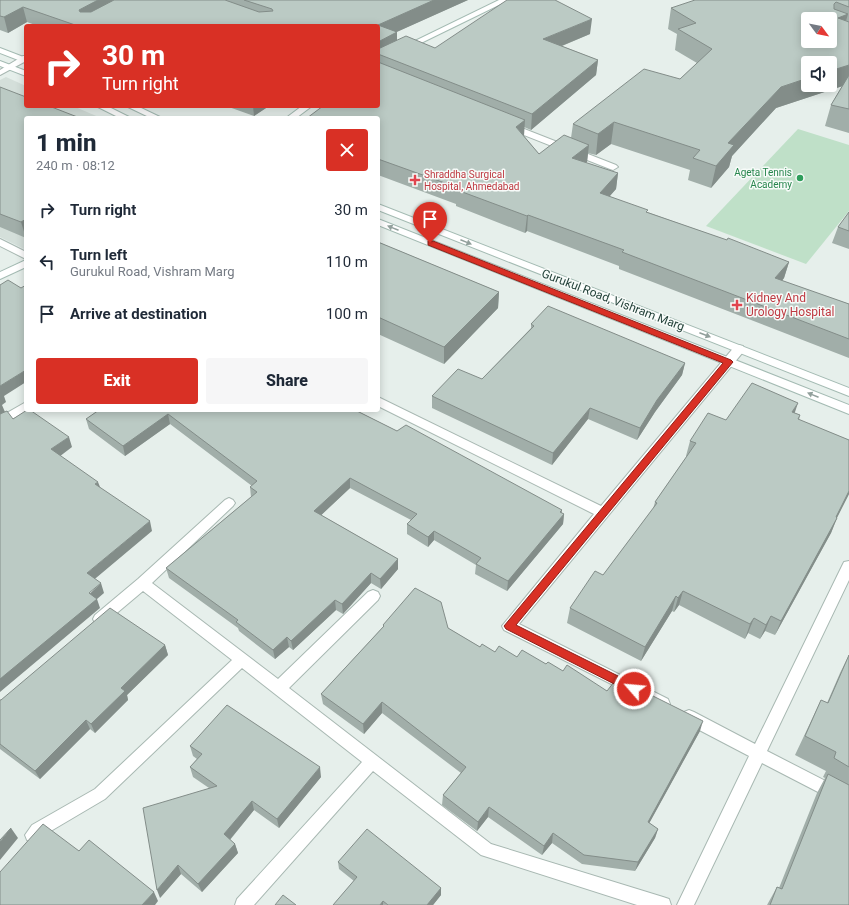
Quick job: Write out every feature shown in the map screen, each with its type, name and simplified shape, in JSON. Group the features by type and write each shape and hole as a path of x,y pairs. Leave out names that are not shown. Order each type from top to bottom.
{"street":[{"path":"380,61 506,0"},
{"path":"0,50 24,60"},
{"path":"0,72 24,60"},
{"path":"0,63 24,73"},
{"path":"104,108 122,116"},
{"path":"135,108 153,116"},
{"path":"293,116 305,108"},
{"path":"503,123 613,167"},
{"name":"Gurukul Road, Vishram Marg","path":"380,208 849,392"},
{"name":"Gurukul Road, Vishram Marg","path":"380,223 849,410"},
{"path":"0,242 24,255"},
{"path":"0,276 24,264"},
{"path":"739,349 509,626 759,752 849,801"},
{"path":"380,402 603,513"},
{"path":"0,422 24,407"},
{"path":"90,628 144,583 229,503"},
{"path":"685,905 849,566"},
{"path":"144,583 487,850 663,905"},
{"path":"279,688 373,596"},
{"path":"24,846 38,830 100,794 242,660"},
{"path":"243,905 372,761"}],"shaded area":[{"path":"6,77 24,85 24,108 78,108 96,116 24,116 24,249 0,237 0,80"}],"green space":[{"name":"Ageta Tennis Academy","path":"798,129 849,145 849,211 806,264 706,226"}],"building":[{"path":"0,0 98,0 79,10 80,12 91,12 114,0 225,0 259,12 273,11 272,9 244,0 434,0 380,24 72,24 23,7 4,17 0,16"},
{"path":"507,0 555,0 592,19 543,39 598,60 532,114 380,55 380,48 406,36 435,48"},
{"path":"695,0 849,0 849,7 836,2 834,4 834,9 848,14 838,18 849,22 849,65 837,69 837,56 801,56 801,80 781,87 728,143 734,145 716,166 693,158 700,150 614,122 598,134 573,124 644,69 680,79 712,49 678,29 696,23 671,8"},
{"path":"380,26 397,32 380,41"},
{"path":"380,63 525,120 516,127 539,154 564,135 589,145 572,158 618,173 600,193 648,210 646,212 727,240 728,238 789,262 775,278 849,304 849,339 622,252 624,250 528,215 527,216 457,190 459,188 380,160 380,116 310,116 320,108 380,108"},
{"path":"849,75 849,109 831,105"},
{"path":"0,87 24,96 24,108 54,108 75,116 24,116 24,220 21,222 0,214"},
{"path":"849,212 849,231 838,227"},
{"path":"380,243 499,292 444,347 380,318"},
{"path":"8,280 21,288 24,286 24,371 0,386 0,285"},
{"path":"548,306 685,363 657,400 640,428 590,408 553,453 432,396 458,369 482,379 534,326 531,324"},
{"path":"752,383 798,403 792,412 800,415 798,419 849,440 849,491 836,517 837,518 781,621 771,616 766,625 754,618 750,624 683,591 678,598 676,596 645,647 570,608 595,571 603,575 657,503 655,502 696,443 690,441 708,413 726,420"},
{"path":"7,411 13,419 24,412 33,412 69,437 51,449 98,482 95,484 150,521 87,573 101,583 89,593 97,599 0,679 0,414"},
{"path":"96,412 359,412 397,431 406,425 562,510 560,512 564,514 508,581 476,564 481,558 434,531 428,537 407,524 417,514 350,478 314,511 398,559 380,579 371,573 342,604 335,600 291,641 287,637 273,650 236,622 238,620 166,568 257,492 250,487 257,481 168,414 123,446 86,419"},
{"path":"415,588 441,602 448,628 480,647 482,644 495,652 499,646 517,657 522,650 546,664 548,662 563,671 567,665 607,691 614,682 646,703 651,695 703,721 648,822 658,829 638,862 584,855 553,833 544,846 489,807 478,822 443,795 466,767 382,702 363,724 321,694 384,626 383,625"},
{"path":"110,608 165,645 121,688 125,691 91,724 86,720 35,771 0,744 0,700"},
{"path":"849,655 849,767 834,758 836,752 805,736 821,700 828,703"},
{"path":"227,705 320,767 277,819 252,801 224,834 235,844 198,884 178,865 157,890 143,808 217,786 190,767 202,754 190,746"},
{"path":"828,774 849,785 849,905 770,905 777,887 782,889"},
{"path":"43,824 79,851 89,840 154,892 142,905 0,905 0,872"},
{"path":"11,828 0,842 0,840"},
{"path":"367,829 441,888 427,905 388,905 383,901 380,905 333,905 357,877 338,862"},
{"path":"283,895 296,905 275,905"}],"place":[{"name":"Ageta Tennis Academy","path":"800,178"},
{"name":"Shraddha Surgical Hospital, Ahmedabad","path":"415,180"},
{"name":"Kidney And Urology Hospital","path":"737,305"}],"route":[{"path":"430,243 728,362 509,626 634,689"}]}
